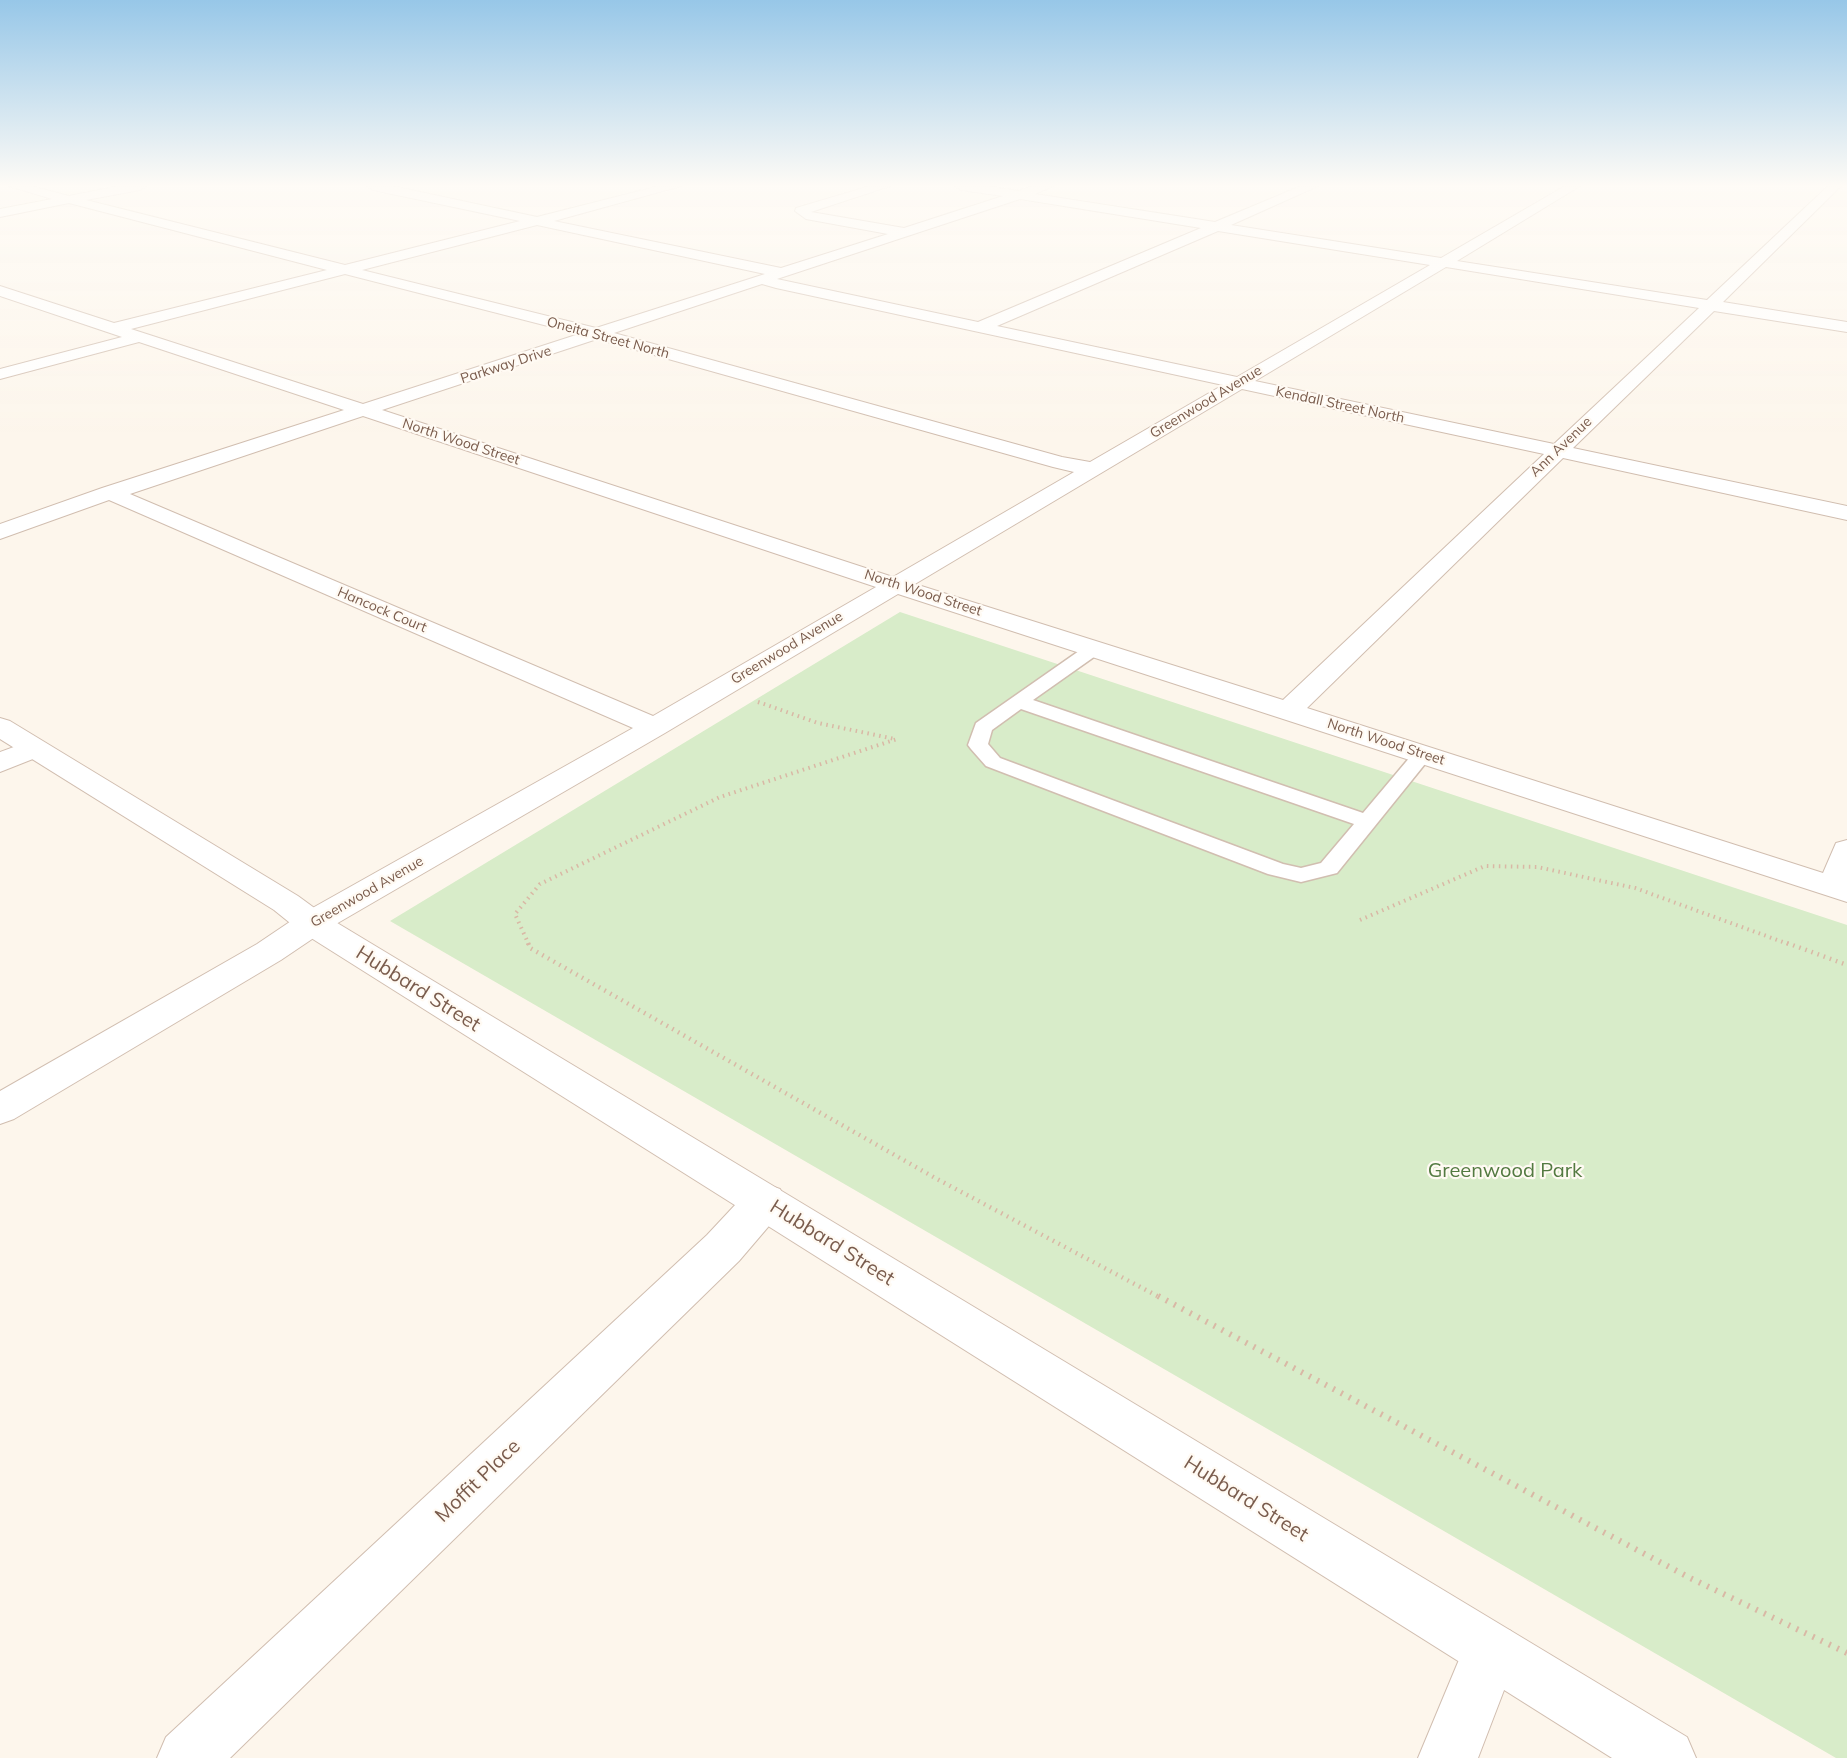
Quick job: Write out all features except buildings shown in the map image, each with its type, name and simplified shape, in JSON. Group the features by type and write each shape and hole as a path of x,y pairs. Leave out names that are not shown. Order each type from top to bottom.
{"street":[{"name":"Oneita Street North","path":"337,268 598,334 1060,463 1093,469"},
{"path":"114,328 353,268"},
{"path":"759,268 782,273"},
{"name":"Parkway Drive","path":"0,532 110,493 797,268"},
{"path":"981,327 1119,268"},
{"name":"Greenwood Avenue","path":"0,1109 269,952 312,923 655,727 1434,268"},
{"path":"1475,268 1847,327"},
{"name":"Ann Avenue","path":"1289,710 1748,268"},
{"name":"Kendall Street North","path":"764,280 1847,513"},
{"name":"North Wood Street","path":"0,291 1840,890"},
{"path":"0,374 140,337"},
{"name":"Hancock Court","path":"110,493 655,727"},
{"name":"Hubbard Street","path":"11,746 286,903 312,923 1666,1758"},
{"path":"1840,890 1847,850"},
{"name":"Moffit Place","path":"187,1758 723,1248 765,1202"},
{"path":"1448,1758 1491,1651"}],"lane":[{"path":"1095,648 983,727 978,745 993,762 1276,869 1301,875 1329,868 1423,754"},
{"path":"1019,702 1367,822"}],"path":[{"path":"748,698 818,723 897,740 720,797 540,884 515,914 530,948 937,1179 1690,1578 1847,1653"},
{"path":"1360,920 1485,866 1537,867 1635,888 1847,965"}],"green space":[{"name":"Greenwood Park","path":"900,612 1847,925 1847,1758 1836,1758 390,921"}]}
